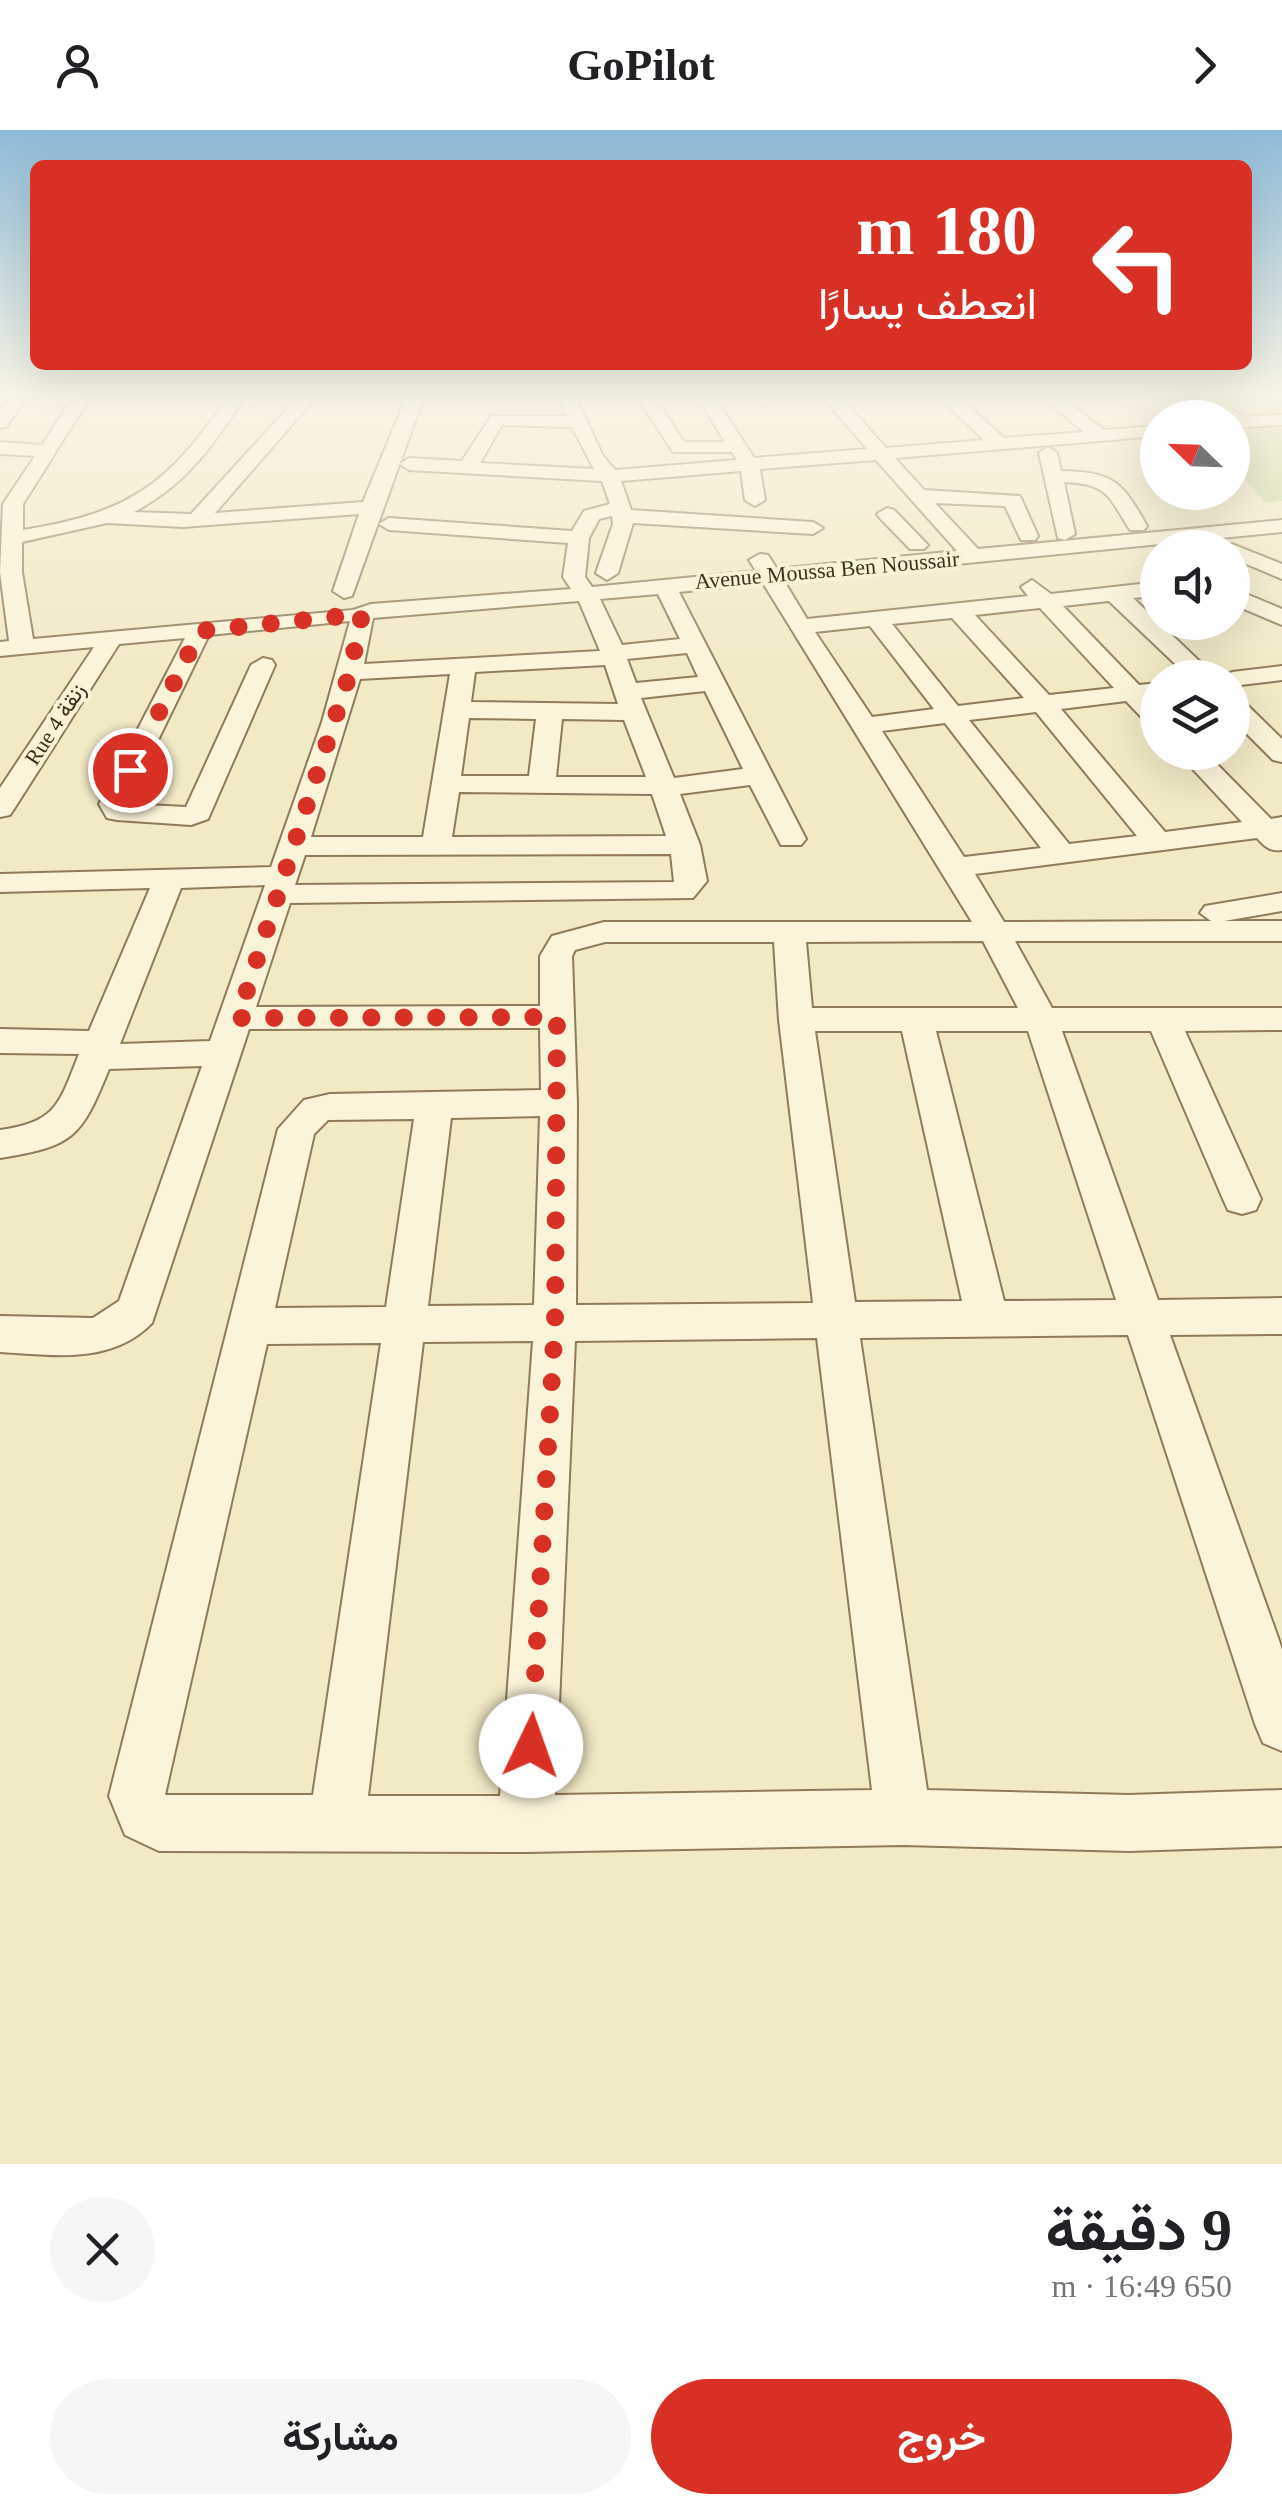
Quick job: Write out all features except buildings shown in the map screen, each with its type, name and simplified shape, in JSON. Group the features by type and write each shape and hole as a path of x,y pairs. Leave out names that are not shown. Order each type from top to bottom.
{"street":[{"path":"10,639 5,538 19,491"},
{"path":"5,538 71,528 106,517 149,491"},
{"path":"198,519 223,491"},
{"path":"0,1334 108,1333 129,1322 143,1300 350,672 355,604 372,508 380,491"},
{"path":"400,491 386,534 579,538"},
{"path":"607,573 623,512 614,491"},
{"path":"754,491 756,500"},
{"path":"915,491 967,549"},
{"path":"1055,491 1065,534"},
{"path":"1119,491 1137,526"},
{"path":"920,496 1013,500 1028,536"},
{"path":"106,517 142,522 372,508"},
{"name":"Avenue Moussa Ben Noussair","path":"581,585 607,573 765,567 967,549 1028,536 1282,510"},
{"path":"0,883 168,880 284,872 682,891 692,880 680,832 614,655 581,585 579,538 591,515 623,512 812,528"},
{"path":"886,514 917,545"},
{"name":"Avenue Moussa Ben Noussair","path":"1239,530 1282,526"},
{"name":"Avenue Moussa Ben Noussair","path":"10,639 581,585 664,586 917,545 1000,554 1140,540"},
{"path":"1000,554 1140,687"},
{"path":"1250,558 1282,572"},
{"path":"765,567 799,626 999,934 1041,1020 1282,1724"},
{"path":"664,586 791,839"},
{"path":"799,626 1140,590"},
{"path":"1114,593 1186,660"},
{"path":"1250,603 1282,618"},
{"name":"Avenue Moussa Ben Noussair","path":"10,639 111,638 200,631 355,604"},
{"path":"959,612 1156,840"},
{"path":"877,620 1061,854"},
{"path":"200,631 112,804 117,812 190,816 198,813 263,665"},
{"name":"Rue 4 زنقة","path":"0,809 111,638"},
{"path":"350,672 614,655 692,645"},
{"path":"440,831 464,665"},
{"path":"1250,677 1282,672"},
{"path":"459,710 550,711 630,702 713,684"},
{"path":"866,725 1140,693"},
{"path":"542,784 550,711"},
{"path":"1250,722 1282,754"},
{"path":"1209,770 1276,834"},
{"path":"448,784 684,786 760,776"},
{"path":"284,872 440,831 680,832"},
{"path":"958,867 1156,840 1276,834"},
{"path":"0,1144 46,1136 75,1108 168,880"},
{"path":"1117,931 1282,902"},
{"path":"526,1824 555,1323 559,1103 556,956 562,943 604,932 999,934 1282,930"},
{"path":"789,932 796,1020 903,1817"},
{"path":"238,1018 557,1017"},
{"path":"796,1020 1282,1019"},
{"path":"916,1020 987,1317"},
{"path":"1164,1020 1242,1199"},
{"path":"0,1041 101,1050 226,1053"},
{"path":"559,1103 330,1107 316,1109 297,1129 137,1796 145,1815 160,1823 337,1824 903,1817 1129,1823 1282,1818"},
{"path":"337,1824 434,1105"},
{"path":"249,1326 1282,1316"}],"green space":[{"path":"1255,491 1282,491 1282,501 1266,503"}],"route":[{"path":"130,770 200,631 362,614 360,636 335,722 238,1018 557,1017 555,1323 531,1746"}]}
